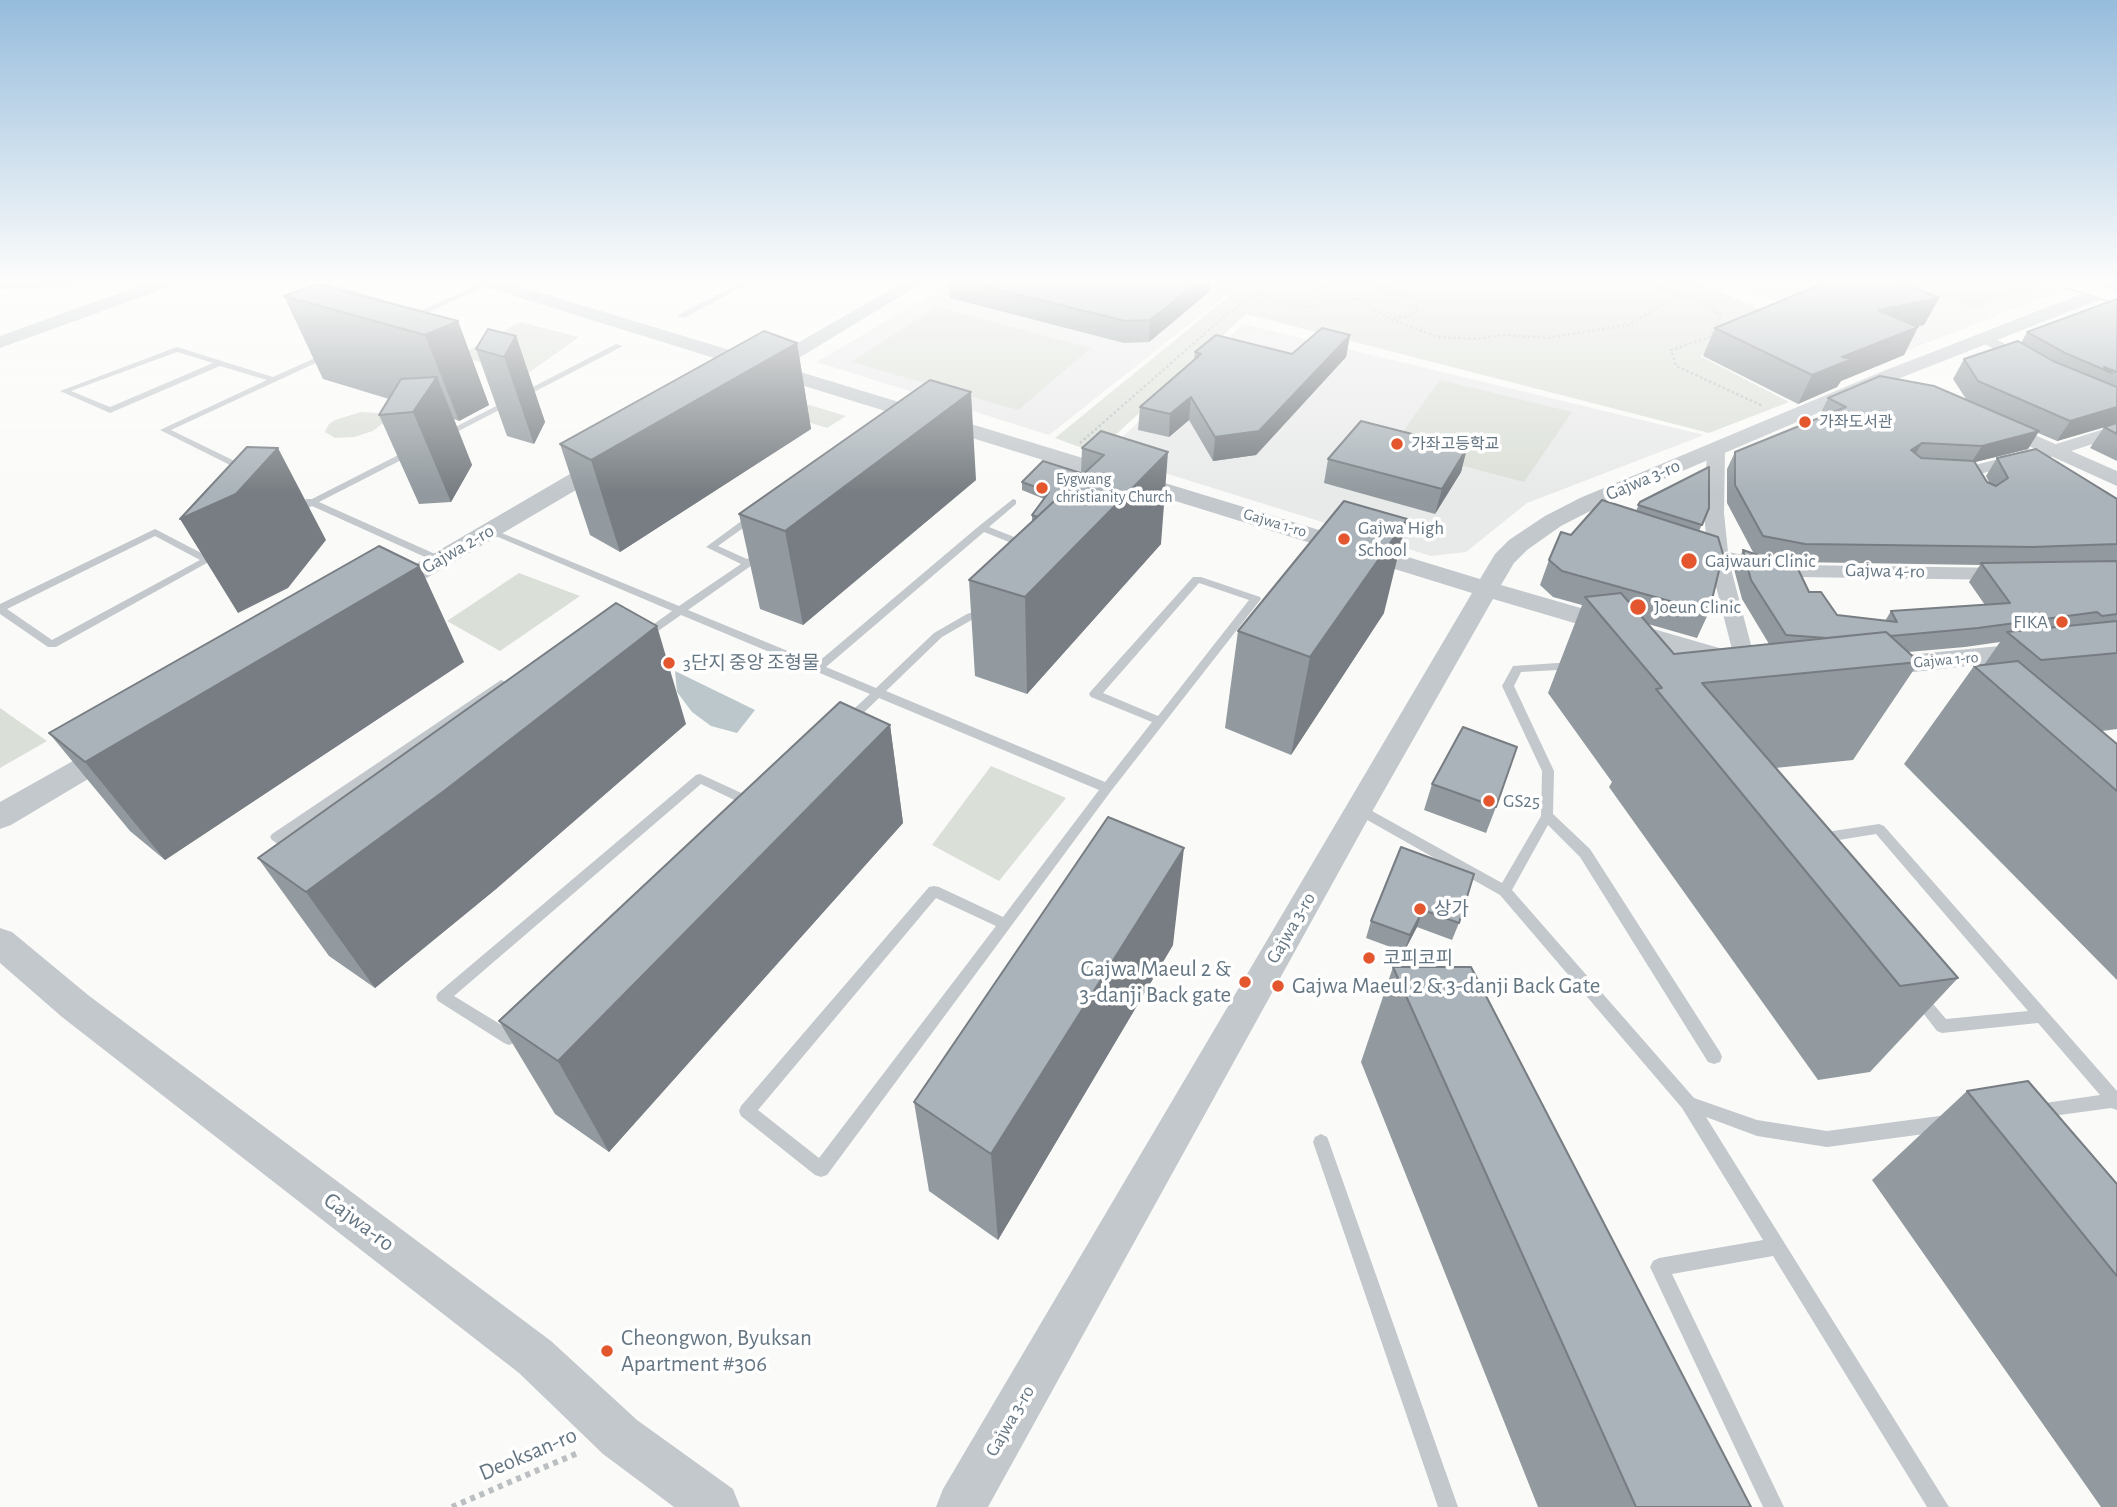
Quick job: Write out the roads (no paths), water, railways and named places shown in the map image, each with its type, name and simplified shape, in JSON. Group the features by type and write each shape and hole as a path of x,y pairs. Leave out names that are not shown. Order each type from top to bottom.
{"street":[{"name":"Gajwa 1-ro","path":"718,352 1128,484 1620,630 1745,664 1770,666"},
{"path":"741,383 796,352"},
{"name":"Gajwa 3-ro","path":"961,1507 1358,809 1504,559 1518,545 1592,514 1716,451 1948,352"},
{"path":"2009,352 2038,369"},
{"path":"1888,376 1918,390"},
{"path":"1981,417 2117,479"},
{"path":"1924,468 1975,477 2117,430"},
{"path":"1716,451 1714,513 1718,556 1745,664"},
{"name":"Gajwa 2-ro","path":"368,602 621,454"},
{"name":"Gajwa 4-ro","path":"1667,540 1718,556 1795,571 2031,574"},
{"name":"Gajwa 1-ro","path":"1855,669 2048,650"},
{"path":"0,817 131,741"},
{"name":"Gajwa-ro","path":"0,942 75,1006 536,1357 620,1437 715,1507"}],"lane":[{"path":"168,352 64,391 110,410 220,363"},
{"path":"187,352 274,380"},
{"path":"250,472 164,430 335,352"},
{"path":"435,440 607,352"},
{"path":"289,515 422,446"},
{"path":"299,496 440,560"},
{"path":"818,668 1013,502"},
{"path":"748,563 711,547 763,509"},
{"path":"982,528 1042,552"},
{"path":"489,531 1107,788"},
{"path":"208,559 155,532 0,608 52,645 231,547"},
{"path":"636,642 769,548"},
{"path":"1005,924 934,891 747,1111 821,1169 1005,924 1107,788 1160,722 1256,599 1197,579 1095,694 1160,722"},
{"path":"838,731 938,635 971,616 992,609"},
{"path":"1505,891 1547,816 1548,771 1508,686 1517,669 1581,665"},
{"path":"306,856 277,837 501,684 525,695"},
{"path":"529,1019 509,1038 443,997 700,778 757,806"},
{"path":"1358,809 1505,891 1688,1103 1939,1507"},
{"path":"1547,816 1585,853 1714,1057"},
{"path":"1808,840 1879,829 2116,1101"},
{"path":"1908,982 1942,1026 2040,1016"},
{"path":"2019,1113 2116,1101"},
{"path":"1688,1103 1757,1128 1827,1139 1964,1121"},
{"path":"1321,1142 1448,1507"},
{"path":"1774,1507 1659,1267 1777,1246"}],"place":[{"name":"가좌도서관","path":"1805,422"},
{"name":"가좌고등학교","path":"1397,444"},
{"name":"Eygwang christianity Church","path":"1042,488"},
{"name":"Gajwa High School","path":"1344,539"},
{"name":"Gajwauri Clinic","path":"1689,561"},
{"name":"Joeun Clinic","path":"1638,607"},
{"name":"FIKA","path":"2062,622"},
{"name":"3단지 중앙 조형물","path":"669,663"},
{"name":"GS25","path":"1489,801"},
{"name":"상가","path":"1420,909"},
{"name":"코피코피","path":"1369,958"},
{"name":"Gajwa Maeul 2 & 3-danji Back gate","path":"1245,982"},
{"name":"Gajwa Maeul 2 & 3-danji Back Gate","path":"1278,986"},
{"name":"Cheongwon, Byuksan Apartment #306","path":"607,1351"}]}
